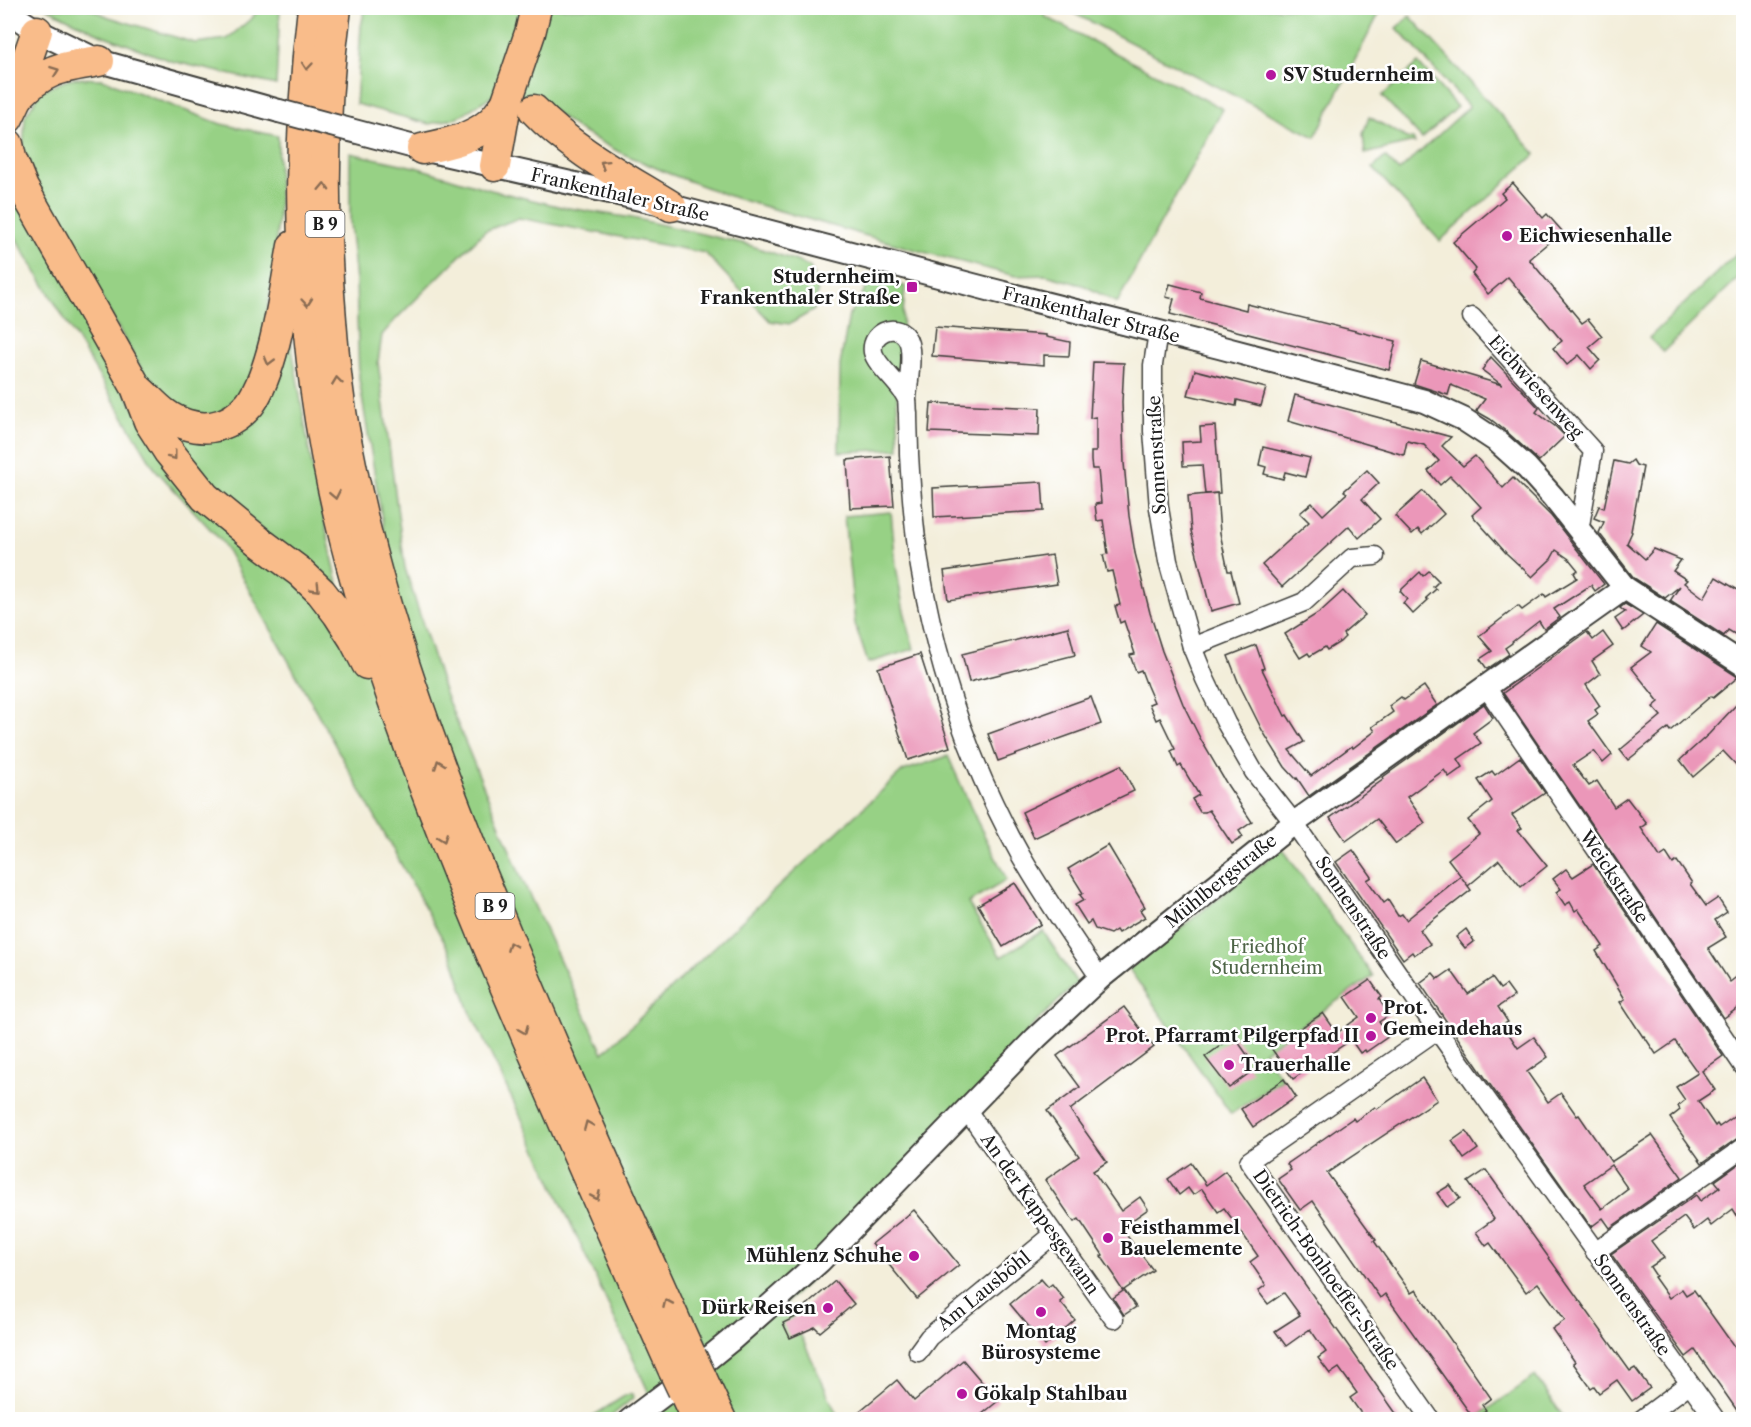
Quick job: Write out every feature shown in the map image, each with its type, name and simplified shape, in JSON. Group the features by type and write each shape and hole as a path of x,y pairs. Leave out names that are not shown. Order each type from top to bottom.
{"highway":[{"name":"B 9","path":"314,8 305,91 302,201 310,330 324,440 339,514 365,615 400,724 444,839 585,1172 687,1374 721,1419"},
{"name":"B 9","path":"336,8 331,41 327,118 324,197 326,268 336,381 360,510 387,611 422,718 464,831 687,1374 697,1419"},
{"path":"501,167 520,107 533,20"},
{"path":"8,54 24,22"},
{"path":"13,107 21,77 24,22"},
{"path":"13,107 33,81 52,71 99,61"},
{"path":"422,149 474,134 520,107"},
{"path":"520,107 582,151 671,206"},
{"name":"B 9","path":"8,144 23,188 136,387 165,414 190,426 205,428 220,426 237,417 250,404 266,372 275,338 302,201"},
{"path":"136,387 154,429 205,497 300,572 321,592 354,639 400,724"}],"street":[{"name":"Frankenthaler Straße","path":"24,22 99,61 279,111 422,149 671,206 1424,401 1463,419 1498,442 1527,468 1625,588 1743,665"},
{"name":"Eichwiesenweg","path":"1472,317 1593,451 1578,531"},
{"name":"Sonnenstraße","path":"1158,332 1153,365 1153,431 1159,508 1168,561 1192,647 1226,723 1254,772 1294,823 1437,1030 1716,1419"},
{"path":"907,399 910,480 919,562 944,672 967,740 1020,855 1100,978"},
{"path":"1192,647 1304,602 1352,558 1375,556"},
{"name":"Mühlbergstraße","path":"630,1419 667,1392 774,1303 819,1261 1036,1038 1100,978 1294,823 1625,588"},
{"name":"Weickstraße","path":"1486,687 1743,1067"},
{"name":"Dietrich-Bonhoeffer-Straße","path":"1431,1419 1249,1161 1437,1030"},
{"name":"An der Kappesgewann","path":"966,1109 1114,1319"},
{"path":"1595,1252 1743,1147"},
{"name":"Am Lausböhl","path":"918,1352 929,1336 1054,1234"},
{"path":"1641,1419 1689,1384"}],"green space":[{"path":"46,8 89,8 109,17 195,43 227,39 253,17 258,8 280,8 276,85 171,61 102,35"},
{"path":"365,8 1048,8 1044,16 1223,109 1117,303 1085,286 1046,275 1015,276 735,198 619,152 579,130 545,105 490,97 457,118 429,124 356,104 361,26"},
{"name":"SV Studernheim","path":"1076,8 1382,8 1315,137 1073,13"},
{"path":"1410,16 1536,154 1440,241 1373,168 1385,157 1399,171 1469,107 1397,28"},
{"path":"1418,63 1457,107 1422,139 1382,96"},
{"path":"73,78 102,79 221,124 278,136 279,205 273,279 262,341 248,385 221,413 202,416 172,408 152,388 34,178 23,150 25,116 42,90"},
{"path":"1369,117 1413,139 1415,143 1365,154 1363,134"},
{"path":"350,153 415,167 491,190 562,207 632,218 746,244 810,267 818,288 814,310 790,324 770,321 705,253 519,218 485,231 395,320 382,335 378,362 405,568 444,691 521,877 603,1053 903,771 948,756 1007,880 968,903 1001,957 1043,931 1077,983 1026,1032 1039,1051 786,1303 839,1419 661,1419 469,1009 452,956 223,543 155,469 8,224 8,175 132,405 331,615 390,568 359,379 356,281 350,223"},
{"path":"1743,247 1743,273 1663,352 1649,338"},
{"path":"873,277 905,286 897,399 899,449 839,452 840,365 849,315"},
{"path":"289,330 311,461 341,597 214,489 167,425 214,437"},
{"path":"891,512 896,566 903,607 914,649 868,663 855,624 844,516"},
{"name":"Friedhof Studernheim","path":"1282,848 1373,976 1263,1052 1282,1079 1231,1114 1129,969"},
{"path":"1535,1376 1565,1419 1473,1420"},
{"path":"632,1394 634,1397 608,1419 588,1419 626,1395"}],"building":[{"name":"Eichwiesenhalle","path":"1513,183 1543,218 1547,214 1562,231 1529,259 1582,323 1588,319 1602,336 1589,347 1600,360 1591,369 1579,355 1567,365 1553,348 1562,341 1508,277 1488,294 1472,274 1476,269 1453,242 1505,198 1501,193"},
{"path":"1170,284 1201,292 1200,298 1246,310 1247,304 1396,341 1389,370 1170,314 1174,299 1166,297"},
{"path":"935,327 1046,335 1046,337 1070,342 1069,356 1044,355 1044,365 932,356"},
{"path":"1491,357 1539,408 1536,412 1565,436 1539,461 1507,432 1476,411 1485,399 1451,385 1448,395 1414,384 1421,361 1502,385 1482,370"},
{"path":"1093,362 1124,363 1122,402 1124,463 1135,553 1162,651 1183,704 1201,740 1252,822 1239,831 1243,837 1232,844 1209,810 1200,812 1192,799 1199,795 1181,765 1178,767 1171,751 1175,749 1160,718 1156,720 1149,704 1154,702 1141,670 1136,672 1130,655 1135,654 1124,621 1120,623 1115,606 1120,605 1112,571 1107,572 1103,555 1108,554 1103,520 1097,521 1095,504 1101,503 1098,469 1092,469 1091,461 1091,452 1096,452 1096,417 1090,418"},
{"path":"1195,370 1266,388 1261,406 1237,400 1236,406 1188,395"},
{"path":"1295,395 1451,437 1442,446 1463,466 1475,456 1503,488 1513,478 1551,516 1604,584 1595,591 1591,585 1554,609 1560,617 1544,629 1539,621 1505,648 1509,654 1487,669 1480,659 1492,651 1479,636 1518,606 1522,610 1544,594 1546,597 1577,578 1574,573 1578,570 1569,559 1556,550 1551,559 1532,577 1506,553 1472,515 1481,507 1459,483 1450,476 1440,485 1428,471 1439,461 1424,445 1407,441 1404,455 1288,421"},
{"path":"931,403 1040,408 1039,436 929,432"},
{"path":"1215,426 1220,493 1205,494 1202,465 1183,466 1182,442 1201,441 1200,427"},
{"path":"1263,447 1310,458 1305,477 1285,472 1283,479 1264,474 1266,467 1259,465"},
{"path":"890,456 894,506 850,508 847,460"},
{"path":"1633,460 1636,465 1643,467 1632,532 1627,543 1645,559 1654,549 1681,560 1673,571 1687,580 1684,583 1704,598 1716,577 1743,593 1743,639 1728,630 1724,636 1670,601 1680,586 1665,598 1634,578 1599,533 1604,522 1594,518 1599,506 1604,508 1614,461 1628,464"},
{"path":"1367,470 1379,483 1362,499 1380,519 1359,538 1349,526 1282,587 1262,565 1309,522 1300,513 1312,503 1323,515"},
{"path":"1042,482 1044,511 934,517 933,488"},
{"path":"1423,491 1444,514 1422,534 1418,529 1412,534 1395,516"},
{"path":"1217,493 1220,533 1228,571 1231,571 1239,603 1211,611 1191,531 1188,496"},
{"path":"1052,555 1057,584 948,600 944,571"},
{"path":"1429,571 1439,581 1433,587 1436,589 1426,598 1428,600 1413,614 1403,603 1407,599 1400,591 1420,572 1423,576"},
{"path":"1343,591 1365,615 1343,634 1345,637 1340,642 1327,650 1325,647 1310,656 1308,653 1300,658 1285,634 1320,612"},
{"path":"1625,604 1643,615 1623,631 1615,619 1625,612 1620,608"},
{"path":"1656,624 1738,677 1713,698 1711,696 1670,731 1668,728 1628,760 1620,750 1661,716 1653,707 1659,702 1631,667 1651,652 1642,646"},
{"path":"1068,627 1075,655 969,682 962,654"},
{"path":"1587,632 1593,640 1603,632 1613,646 1592,661 1600,674 1586,685 1600,706 1595,710 1598,714 1588,721 1612,755 1603,763 1594,751 1573,765 1589,786 1597,781 1614,807 1627,798 1647,824 1641,828 1660,857 1666,853 1673,864 1677,861 1706,906 1718,898 1727,912 1715,920 1726,937 1708,948 1730,982 1743,972 1743,1004 1724,1018 1503,693"},
{"path":"1256,645 1264,668 1262,669 1285,716 1287,715 1304,742 1289,750 1311,776 1375,731 1372,727 1393,712 1389,706 1401,697 1404,700 1424,686 1437,705 1309,796 1297,778 1285,767 1262,730 1228,656"},
{"path":"920,654 950,747 908,760 878,668"},
{"path":"1091,697 1101,724 998,761 988,734"},
{"path":"1484,704 1493,718 1473,733 1481,743 1458,759 1463,767 1449,777 1444,770 1407,797 1425,823 1396,844 1377,819 1346,841 1330,818"},
{"path":"1736,705 1743,711 1743,772 1723,751 1693,777 1680,760"},
{"path":"1520,757 1545,793 1512,815 1522,828 1518,830 1547,866 1521,887 1499,860 1468,886 1471,890 1420,930 1430,944 1414,955 1412,952 1403,959 1336,862 1353,850 1372,877 1367,880 1384,903 1388,900 1398,916 1402,914 1406,920 1461,876 1448,859 1479,834 1468,820 1492,801 1478,780 1492,771 1495,775"},
{"path":"1121,765 1134,791 1034,838 1022,812"},
{"path":"1108,845 1145,907 1140,910 1145,917 1118,933 1116,930 1110,934 1095,929 1091,921 1087,924 1075,905 1084,900 1080,895 1083,893 1068,869"},
{"path":"1593,864 1723,1056 1702,1071 1715,1090 1698,1101 1715,1126 1717,1124 1719,1127 1738,1114 1743,1122 1743,1136 1702,1163 1670,1118 1680,1110 1678,1106 1685,1100 1676,1087 1698,1073 1675,1041 1656,1054 1620,1002 1625,999 1596,951 1603,946 1578,909 1575,911 1570,902 1565,905 1556,892 1561,889 1553,879 1566,869 1573,877"},
{"path":"1015,883 1041,924 1003,947 978,905"},
{"path":"1466,929 1474,941 1465,948 1456,937"},
{"path":"1451,970 1468,994 1492,978 1500,989 1506,985 1514,996 1498,1007 1508,1022 1503,1025 1518,1048 1534,1037 1548,1057 1527,1072 1548,1102 1561,1093 1611,1162 1652,1135 1682,1177 1610,1228 1603,1218 1591,1227 1420,983 1433,973 1438,979","holes":["1611,1165 1628,1189 1602,1209 1584,1184"]},
{"path":"1370,980 1382,997 1379,999 1389,1015 1379,1022 1389,1036 1366,1052 1365,1050 1360,1053 1351,1040 1293,1079 1271,1048 1323,1013 1337,1033 1359,1017 1345,997"},
{"path":"1124,1007 1154,1047 1070,1110 1107,1162 1093,1171 1121,1211 1140,1197 1148,1209 1121,1228 1153,1270 1124,1290 1136,1307 1124,1315 1113,1298 1123,1291 1101,1256 1103,1255 1079,1219 1074,1222 1045,1180 1079,1156 1047,1111 1080,1087 1057,1056"},
{"name":"Trauerhalle","path":"1234,1036 1248,1056 1243,1059 1252,1071 1229,1088 1205,1057"},
{"path":"1422,1078 1437,1100 1327,1173 1411,1293 1416,1290 1491,1398 1482,1405 1486,1410 1474,1419 1385,1294 1380,1298 1313,1201 1300,1210 1278,1179 1291,1170 1287,1164 1353,1118 1355,1121 1375,1107 1377,1109"},
{"path":"1284,1079 1296,1097 1253,1127 1241,1109"},
{"path":"1466,1131 1478,1149 1464,1159 1452,1141"},
{"path":"1743,1161 1743,1225 1733,1209 1711,1226 1707,1220 1694,1230 1684,1217 1651,1241 1664,1258 1650,1267 1656,1276 1654,1277 1669,1298 1682,1289 1686,1295 1694,1290 1743,1359 1743,1419 1695,1350 1686,1357 1611,1254 1696,1195 1700,1201 1720,1187 1715,1181"},
{"path":"1191,1163 1206,1185 1225,1171 1400,1419 1365,1419 1350,1398 1357,1393 1339,1368 1330,1374 1318,1358 1326,1352 1310,1329 1286,1346 1275,1331 1300,1315 1284,1293 1268,1304 1258,1291 1266,1285 1250,1262 1258,1256 1233,1220 1224,1208 1218,1212 1202,1189 1193,1195 1188,1188 1179,1195 1168,1179"},
{"path":"1486,1170 1630,1371 1635,1368 1650,1388 1632,1401 1617,1380 1599,1393 1594,1386 1591,1388 1552,1329 1565,1320 1538,1283 1526,1292 1490,1243 1486,1246 1476,1232 1494,1219 1468,1182"},
{"path":"1450,1185 1460,1198 1447,1207 1437,1193"},
{"path":"914,1210 959,1265 917,1299 872,1244"},
{"path":"1041,1279 1048,1287 1052,1284 1064,1299 1060,1302 1075,1320 1045,1346 1010,1304"},
{"path":"835,1281 854,1304 820,1332 815,1327 790,1338 783,1323 804,1313 801,1310"},
{"path":"963,1360 998,1401 976,1419 850,1419 897,1380 914,1401"}],"place":[{"name":"SV Studernheim","path":"1271,75"},
{"name":"Eichwiesenhalle","path":"1507,236"},
{"name":"Studernheim, Frankenthaler Straße","path":"912,287"},
{"name":"Prot. Gemeindehaus","path":"1371,1018"},
{"name":"Prot. Pfarramt Pilgerpfad II","path":"1371,1036"},
{"name":"Trauerhalle","path":"1229,1065"},
{"name":"Feisthammel Bauelemente","path":"1108,1238"},
{"name":"Mühlenz Schuhe","path":"914,1256"},
{"name":"Dürk Reisen","path":"828,1308"},
{"name":"Montag Bürosysteme","path":"1041,1312"},
{"name":"Gökalp Stahlbau","path":"962,1394"}]}
